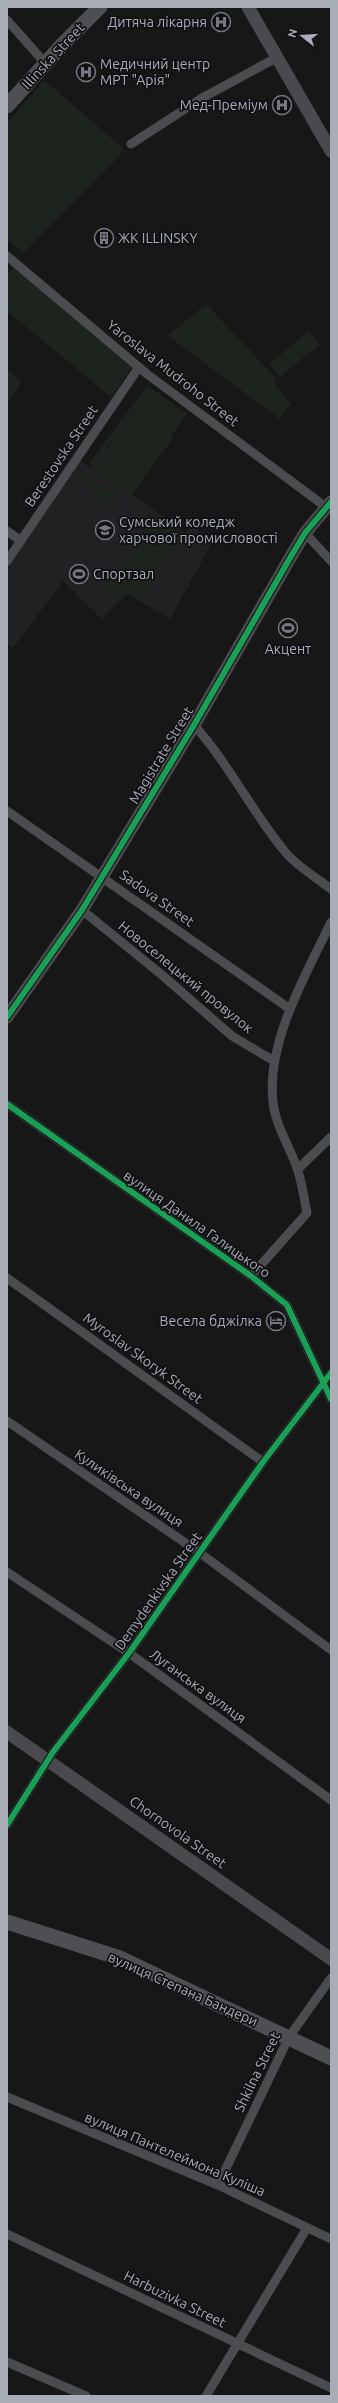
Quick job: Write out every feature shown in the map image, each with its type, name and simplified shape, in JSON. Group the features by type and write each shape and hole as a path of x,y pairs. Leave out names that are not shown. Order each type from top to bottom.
{"main road":[{"name":"Illinska Street","path":"7,106 45,63 100,7"},
{"name":"вулиця Степана Бандери","path":"7,1922 120,1958 331,2058"}],"street":[{"path":"248,7 276,58 331,151"},
{"path":"7,20 45,63"},
{"path":"131,144 202,98 276,58"},
{"name":"Yaroslava Mudroho Street","path":"7,256 139,367 328,504"},
{"name":"Berestovska Street","path":"7,561 139,367"},
{"name":"Magistrate Street","path":"7,1017 82,910 194,725 305,533 328,504"},
{"path":"7,531 21,541"},
{"path":"305,533 331,561"},
{"path":"194,725 218,752 249,803 287,854 331,889"},
{"name":"Sadova Street","path":"7,811 290,1009"},
{"name":"Новоселецький провулок","path":"82,910 162,975 232,1036 274,1061"},
{"path":"251,1276 307,1213 298,1169 284,1138 273,1103 274,1061 290,1009 331,922"},
{"name":"вулиця Данила Галицького","path":"7,1104 251,1276 287,1305 322,1384 331,1400"},
{"path":"298,1169 331,1137"},
{"name":"Myroslav Skoryk Street","path":"7,1278 263,1462"},
{"name":"Demydenkivska Street","path":"7,1825 48,1760 129,1653 263,1462 331,1373"},
{"name":"Куликівська вулиця","path":"7,1421 200,1553 331,1650"},
{"name":"Луганська вулиця","path":"7,1572 129,1653 331,1800"},
{"name":"Chornovola Street","path":"7,1732 331,1959"},
{"name":"Shkilna Street","path":"218,2185 289,2037 331,1978"},
{"name":"вулиця Пантелеймона Куліша","path":"7,2097 218,2185 331,2239"},
{"path":"206,2396 307,2228"},
{"name":"Harbuzivka Street","path":"7,2234 331,2388"},
{"path":"7,2362 86,2396"}],"shaded area":[{"path":"44,80 125,150 24,253 7,239 7,123"},
{"path":"14,267 132,367 111,397 7,311 7,275"},
{"path":"206,304 277,379 274,382 291,404 280,419 168,336"},
{"path":"309,331 320,344 280,377 269,364"},
{"path":"7,369 21,381 16,392 7,403"},
{"path":"147,385 187,414 171,436 173,438 130,497 93,470 136,411 134,409 93,466 89,464"},
{"name":"Сумський коледж харчової промисловості","path":"134,409 173,438 132,494 186,533 191,526 213,541 170,619 127,594 102,619 63,581 13,648 7,644 7,562 77,458 91,469"},
{"path":"79,469 119,497 113,505 73,476"},
{"path":"146,507 181,532 144,599 127,590 117,600 103,587 144,536"}],"cycle path":[{"path":"7,1017 82,910 194,725 305,533 331,502"},
{"path":"7,1104 251,1276 287,1305 331,1399"},
{"path":"7,1825 53,1752 129,1653 263,1462 331,1373"}],"place":[{"name":"Дитяча лікарня","path":"221,22"},
{"name":"Медичний центр МРТ \"Арія\"","path":"86,72"},
{"name":"Мед-Преміум","path":"282,105"},
{"name":"ЖК ILLINSKY","path":"104,238"},
{"name":"Сумський коледж харчової промисловості","path":"105,530"},
{"name":"Спортзал","path":"79,574"},
{"name":"Акцент","path":"288,628"},
{"name":"Весела бджілка","path":"276,1321"}]}
